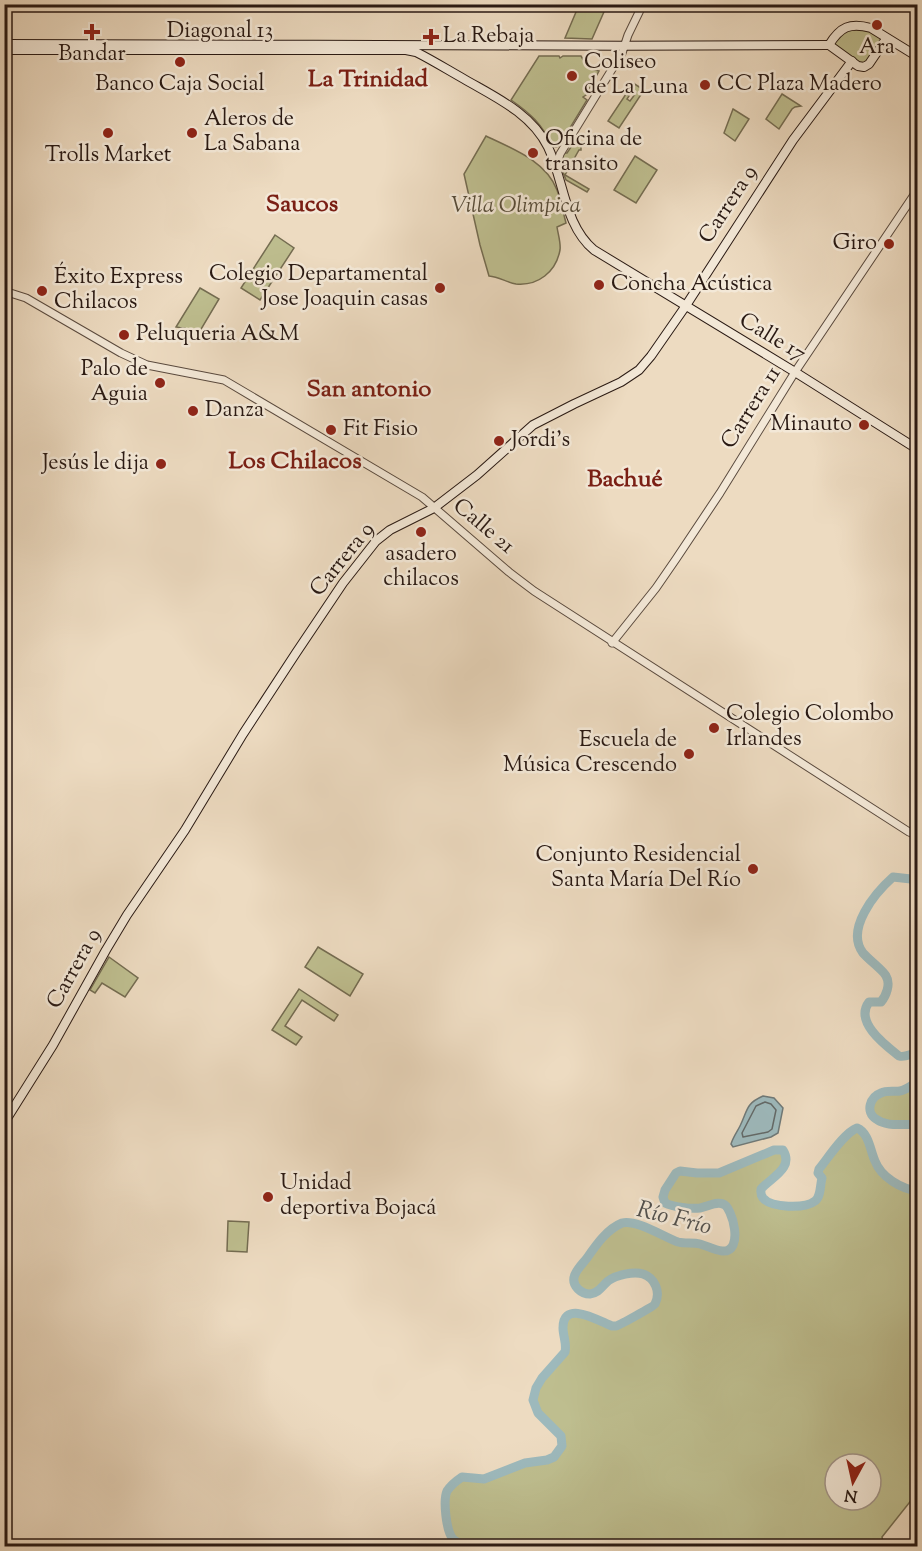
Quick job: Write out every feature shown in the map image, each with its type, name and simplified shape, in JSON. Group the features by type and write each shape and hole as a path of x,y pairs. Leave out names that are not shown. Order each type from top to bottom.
{"main road":[{"path":"886,39 869,64 864,67 858,66 829,45 839,32 854,25 871,28 918,57"},
{"name":"Diagonal 13","path":"4,44 829,45"},
{"path":"432,61 426,53 428,49 454,48 459,45"},
{"name":"Diagonal 13","path":"4,50 406,50 416,52 520,113 538,131 549,149 570,212 583,240"},
{"name":"Carrera 9","path":"4,1123 53,1045 114,936 185,830 263,702 343,583 376,541 383,534 434,508 477,475 533,425 634,374 651,356 794,140 852,61"},
{"name":"Calle 17","path":"583,240 602,256 916,444"}],"street":[{"path":"556,168 560,154 620,56 643,4"},
{"path":"549,149 555,152 560,148 620,52 614,46"},
{"name":"Carrera 11","path":"612,643 656,588 733,473 795,372 918,189"},
{"name":"Calle 21","path":"4,291 26,298 115,350 147,365 224,380 422,497 526,585 612,643 918,836"}],"green space":[{"path":"579,5 607,5 592,39 565,38"},
{"path":"847,28 865,28 883,40 868,64 863,66 831,44"},
{"path":"539,56 559,56 560,58 581,56 588,68 599,71 583,97 587,100 559,146 556,147 552,146 535,120 511,100"},
{"path":"633,83 644,90 619,128 608,121 626,94 630,101 636,93 629,88"},
{"path":"782,94 801,106 792,109 779,129 766,119"},
{"path":"733,109 749,119 735,141 724,133"},
{"name":"Villa Olimpica","path":"486,136 528,157 537,164 552,180 560,198 566,223 557,227 560,241 558,258 545,276 532,283 516,284 489,276 464,174"},
{"path":"571,141 579,144 581,150 565,175 589,189 587,192 566,180 559,162 563,153 567,153 571,147"},
{"path":"635,156 657,170 636,203 614,190"},
{"path":"275,235 294,248 260,300 241,288"},
{"path":"200,288 219,299 200,331 176,327"},
{"path":"318,947 363,974 350,996 305,967"},
{"path":"109,957 138,978 125,997 102,983 95,993 90,990"},
{"path":"299,989 338,1015 334,1021 302,1000 285,1026 302,1037 296,1045 272,1030"},
{"path":"917,1082 917,1125 881,1122 873,1116 870,1105 877,1095 907,1089"},
{"path":"857,1128 861,1130 882,1172 898,1185 917,1191 917,1493 882,1537 884,1546 466,1546 453,1539 447,1523 445,1501 450,1487 462,1477 484,1479 525,1463 547,1460 554,1457 562,1446 561,1436 538,1413 533,1400 542,1378 565,1352 563,1328 565,1319 575,1313 616,1326 656,1303 658,1294 654,1284 647,1276 640,1273 627,1273 615,1277 594,1293 581,1292 573,1281 574,1275 594,1247 613,1230 627,1223 647,1227 678,1242 701,1244 719,1251 729,1250 735,1240 731,1217 726,1206 717,1204 689,1208 665,1203 663,1197 665,1190 676,1173 680,1171 719,1173 774,1150 783,1150 786,1156 784,1167 761,1188 761,1195 773,1204 788,1206 810,1204 817,1199 819,1194 821,1178 818,1173 819,1169 842,1140"},
{"path":"228,1221 249,1222 247,1252 227,1251"}],"water":[{"path":"763,1096 774,1098 783,1108 778,1133 733,1147 732,1141 748,1108"}],"waterway":[{"name":"Río Frío","path":"918,886 911,879 893,877 878,892 864,912 858,933 858,944 863,953 885,974 888,983 881,1002 869,1002 865,1010 868,1025 879,1039 899,1056 918,1053"},
{"name":"Río Frío","path":"918,1082 902,1090 877,1095 870,1105 871,1113 881,1122 918,1125"},
{"name":"Río Frío","path":"465,1546 453,1539 447,1523 446,1495 452,1485 462,1477 484,1479 525,1463 547,1460 554,1457 562,1446 561,1436 538,1413 533,1400 542,1378 565,1352 563,1328 565,1319 575,1313 583,1314 616,1326 655,1304 657,1290 654,1282 639,1273 616,1277 598,1291 590,1294 578,1289 574,1277 602,1238 611,1229 628,1222 681,1243 697,1243 722,1251 729,1250 733,1245 735,1238 733,1220 723,1204 692,1208 665,1203 663,1197 665,1190 676,1173 680,1171 719,1173 774,1150 783,1150 786,1156 784,1167 761,1189 761,1195 773,1204 788,1206 810,1204 815,1201 820,1191 822,1178 818,1173 819,1169 842,1140 857,1128 867,1138 875,1161 882,1172 899,1185 918,1191"}],"place":[{"name":"Ara","path":"877,25"},
{"name":"Bandar","path":"92,32"},
{"name":"La Rebaja","path":"431,37"},
{"name":"Banco Caja Social","path":"180,62"},
{"name":"Coliseo de La Luna","path":"572,76"},
{"name":"CC Plaza Madero","path":"705,85"},
{"name":"Trolls Market","path":"108,133"},
{"name":"Aleros de La Sabana","path":"192,133"},
{"name":"Oficina de transito","path":"533,153"},
{"name":"Giro","path":"889,244"},
{"name":"Concha Acústica","path":"599,285"},
{"name":"Colegio Departamental Jose Joaquin casas","path":"440,288"},
{"name":"Éxito Express Chilacos","path":"42,291"},
{"name":"Peluqueria A&M","path":"124,335"},
{"name":"Palo de Aguia","path":"160,383"},
{"name":"Danza","path":"193,411"},
{"name":"Minauto","path":"864,425"},
{"name":"Fit Fisio","path":"331,430"},
{"name":"Jordi's","path":"499,441"},
{"name":"Jesús le dija","path":"161,464"},
{"name":"asadero chilacos","path":"421,532"},
{"name":"Colegio Colombo Irlandes","path":"714,728"},
{"name":"Escuela de Música Crescendo","path":"689,754"},
{"name":"Conjunto Residencial Santa María Del Río","path":"753,869"},
{"name":"Unidad deportiva Bojacá","path":"268,1197"}],"district":[{"name":"La Trinidad","path":"368,80"},
{"name":"Saucos","path":"302,205"},
{"name":"San antonio","path":"369,390"},
{"name":"Los Chilacos","path":"295,462"},
{"name":"Bachué","path":"625,480"}]}
